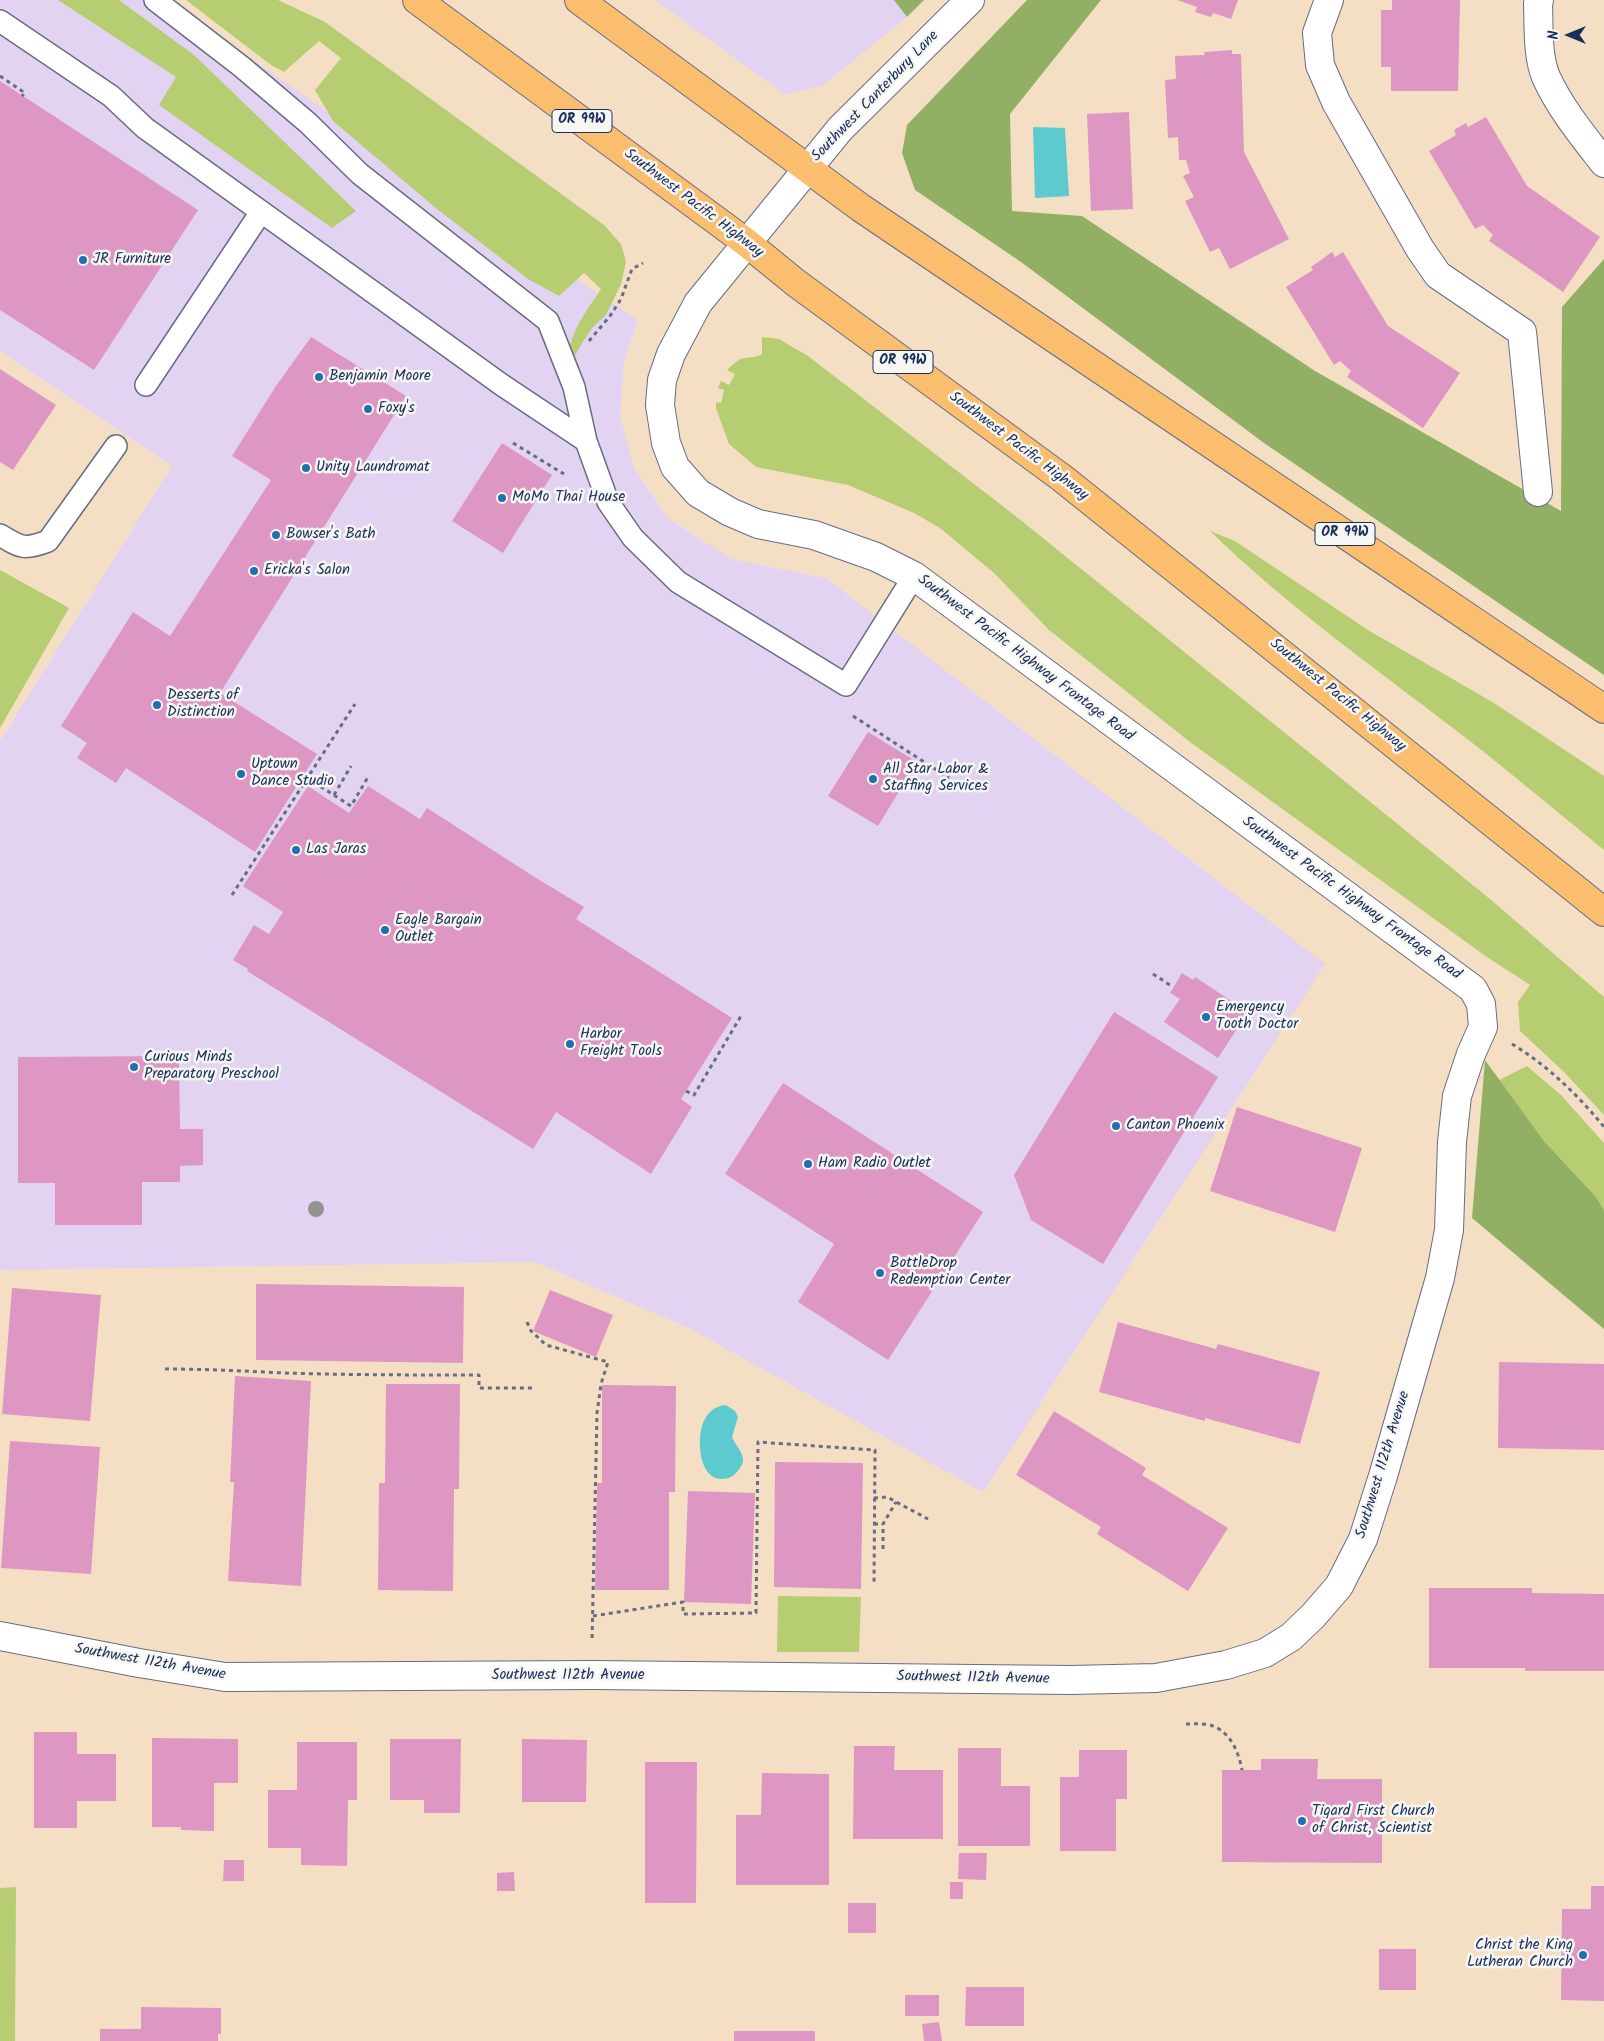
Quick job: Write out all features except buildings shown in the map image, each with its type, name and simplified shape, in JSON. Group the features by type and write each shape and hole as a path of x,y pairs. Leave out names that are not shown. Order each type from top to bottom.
{"highway":[{"name":"Southwest Pacific Highway","path":"417,0 1062,478 1604,912"},
{"name":"OR 99W","path":"579,0 861,208 1604,709"}],"street":[{"name":"Southwest Canterbury Lane","path":"747,243 840,130 970,0"},
{"path":"1329,0 1317,33 1320,65 1336,102 1405,223 1438,275 1522,332 1538,492"},
{"path":"1539,0 1539,42 1546,75 1568,116 1604,163"},
{"name":"Southwest Pacific Highway Frontage Road","path":"747,243 698,303 671,354 662,380 660,405 666,443 675,467 698,493 730,512 758,524 814,535 876,557 914,576 1466,984 1473,990 1481,1004 1483,1028"},
{"name":"Southwest 112th Avenue","path":"0,1636 225,1677 591,1675 1071,1680 1156,1678 1226,1665 1265,1653 1291,1637 1313,1616 1339,1586 1363,1539 1440,1278 1449,1230 1452,1142 1457,1096 1483,1028"}],"lane":[{"path":"155,0 249,73 308,123 360,174 548,321 574,386 586,441 608,502 633,538 678,582 846,685 914,576"},
{"path":"0,21 111,96 145,128 502,385 586,441"},
{"path":"146,385 261,212"},
{"path":"0,535 17,546 32,547 48,541 116,446"}],"path":[{"path":"0,76 25,93 22,96"},
{"path":"574,386 582,353 621,298 632,269 643,263"},
{"path":"513,443 567,476"},
{"path":"541,468 544,462"},
{"path":"232,895 355,704"},
{"path":"850,714 949,778"},
{"path":"334,795 351,766"},
{"path":"307,778 351,806 368,777"},
{"path":"1153,974 1173,987"},
{"path":"686,1091 694,1095 741,1016"},
{"path":"1483,1028 1530,1055 1560,1081 1604,1127"},
{"path":"527,1322 532,1331 546,1345 608,1362 601,1384 596,1413 591,1675"},
{"path":"165,1369 230,1369 282,1373 363,1375 479,1375 479,1388 533,1388"},
{"path":"593,1616 683,1602 683,1614 756,1614 758,1442 875,1450 874,1585"},
{"path":"874,1498 887,1497 928,1519"},
{"path":"883,1549 883,1524 896,1502"},
{"path":"874,1524 883,1524"},
{"path":"1186,1724 1212,1725 1223,1731 1240,1755 1242,1770"}],"shaded area":[{"path":"0,0 167,0 375,145 638,320 624,361 620,415 634,468 668,518 731,559 826,578 1325,964 983,1492 689,1328 535,1262 0,1270 0,741 172,466 0,351"},
{"path":"655,0 894,0 907,17 822,86 784,94"}],"green space":[{"path":"58,0 119,0 194,55 356,211 332,228 159,105 176,77"},
{"path":"186,0 278,0 325,22 604,225 621,244 626,262 621,284 606,315 593,327 570,365 567,358 573,338 580,321 601,289 584,273 559,296 528,279 437,209 333,121 315,90 341,58 319,41 284,72 271,65"},
{"path":"894,0 924,0 907,17"},
{"path":"1027,0 1101,0 1010,114 1012,211 1082,216 1315,371 1561,511 1562,307 1604,259 1604,675 1264,443 1021,262 915,190 902,153 907,125"},
{"path":"762,337 779,339 808,356 1013,514 1490,899 1604,997 1604,1115 1564,1072 1520,1031 1518,1002 1530,985 1484,955 1190,742 1049,630 994,573 940,528 914,513 848,485 756,467 729,444 716,408 716,402 721,403 724,390 718,388 721,381 729,385 735,374 727,370 735,362 762,354"},
{"path":"1210,531 1235,541 1368,630 1494,703 1604,776 1604,850 1475,745 1306,615"},
{"path":"0,570 69,608 0,728"},
{"path":"1485,1060 1544,1141 1596,1197 1604,1210 1604,1329 1472,1218"},
{"path":"1527,1066 1561,1095 1604,1143 1604,1210 1596,1197 1544,1141 1499,1080"},
{"path":"778,1596 861,1597 859,1652 777,1652"},
{"path":"16,1887 15,2041 0,2041 0,1888"}],"water":[{"path":"1033,127 1065,128 1069,196 1035,198"},
{"path":"726,1405 735,1411 738,1417 732,1437 742,1455 743,1461 740,1468 733,1475 721,1479 713,1477 704,1465 701,1456 700,1438 703,1423 709,1413 715,1408"}],"place":[{"name":"JR Furniture","path":"83,260"},
{"name":"Benjamin Moore","path":"319,377"},
{"name":"Foxy's","path":"368,409"},
{"name":"Unity Laundromat","path":"306,468"},
{"name":"MoMo Thai House","path":"502,498"},
{"name":"Bowser's Bath","path":"276,535"},
{"name":"Ericka's Salon","path":"254,571"},
{"name":"Desserts of Distinction","path":"157,705"},
{"name":"Uptown Dance Studio","path":"241,774"},
{"name":"All Star Labor & Staffing Services","path":"873,779"},
{"name":"Las Jaras","path":"296,850"},
{"name":"Eagle Bargain Outlet","path":"385,930"},
{"name":"Emergency Tooth Doctor","path":"1206,1017"},
{"name":"Harbor Freight Tools","path":"570,1044"},
{"name":"Curious Minds Preparatory Preschool","path":"134,1067"},
{"name":"Canton Phoenix","path":"1116,1126"},
{"name":"Ham Radio Outlet","path":"808,1164"},
{"name":"BottleDrop Redemption Center","path":"880,1273"},
{"name":"Tigard First Church of Christ, Scientist","path":"1302,1821"},
{"name":"Christ the King Lutheran Church","path":"1583,1955"}]}
